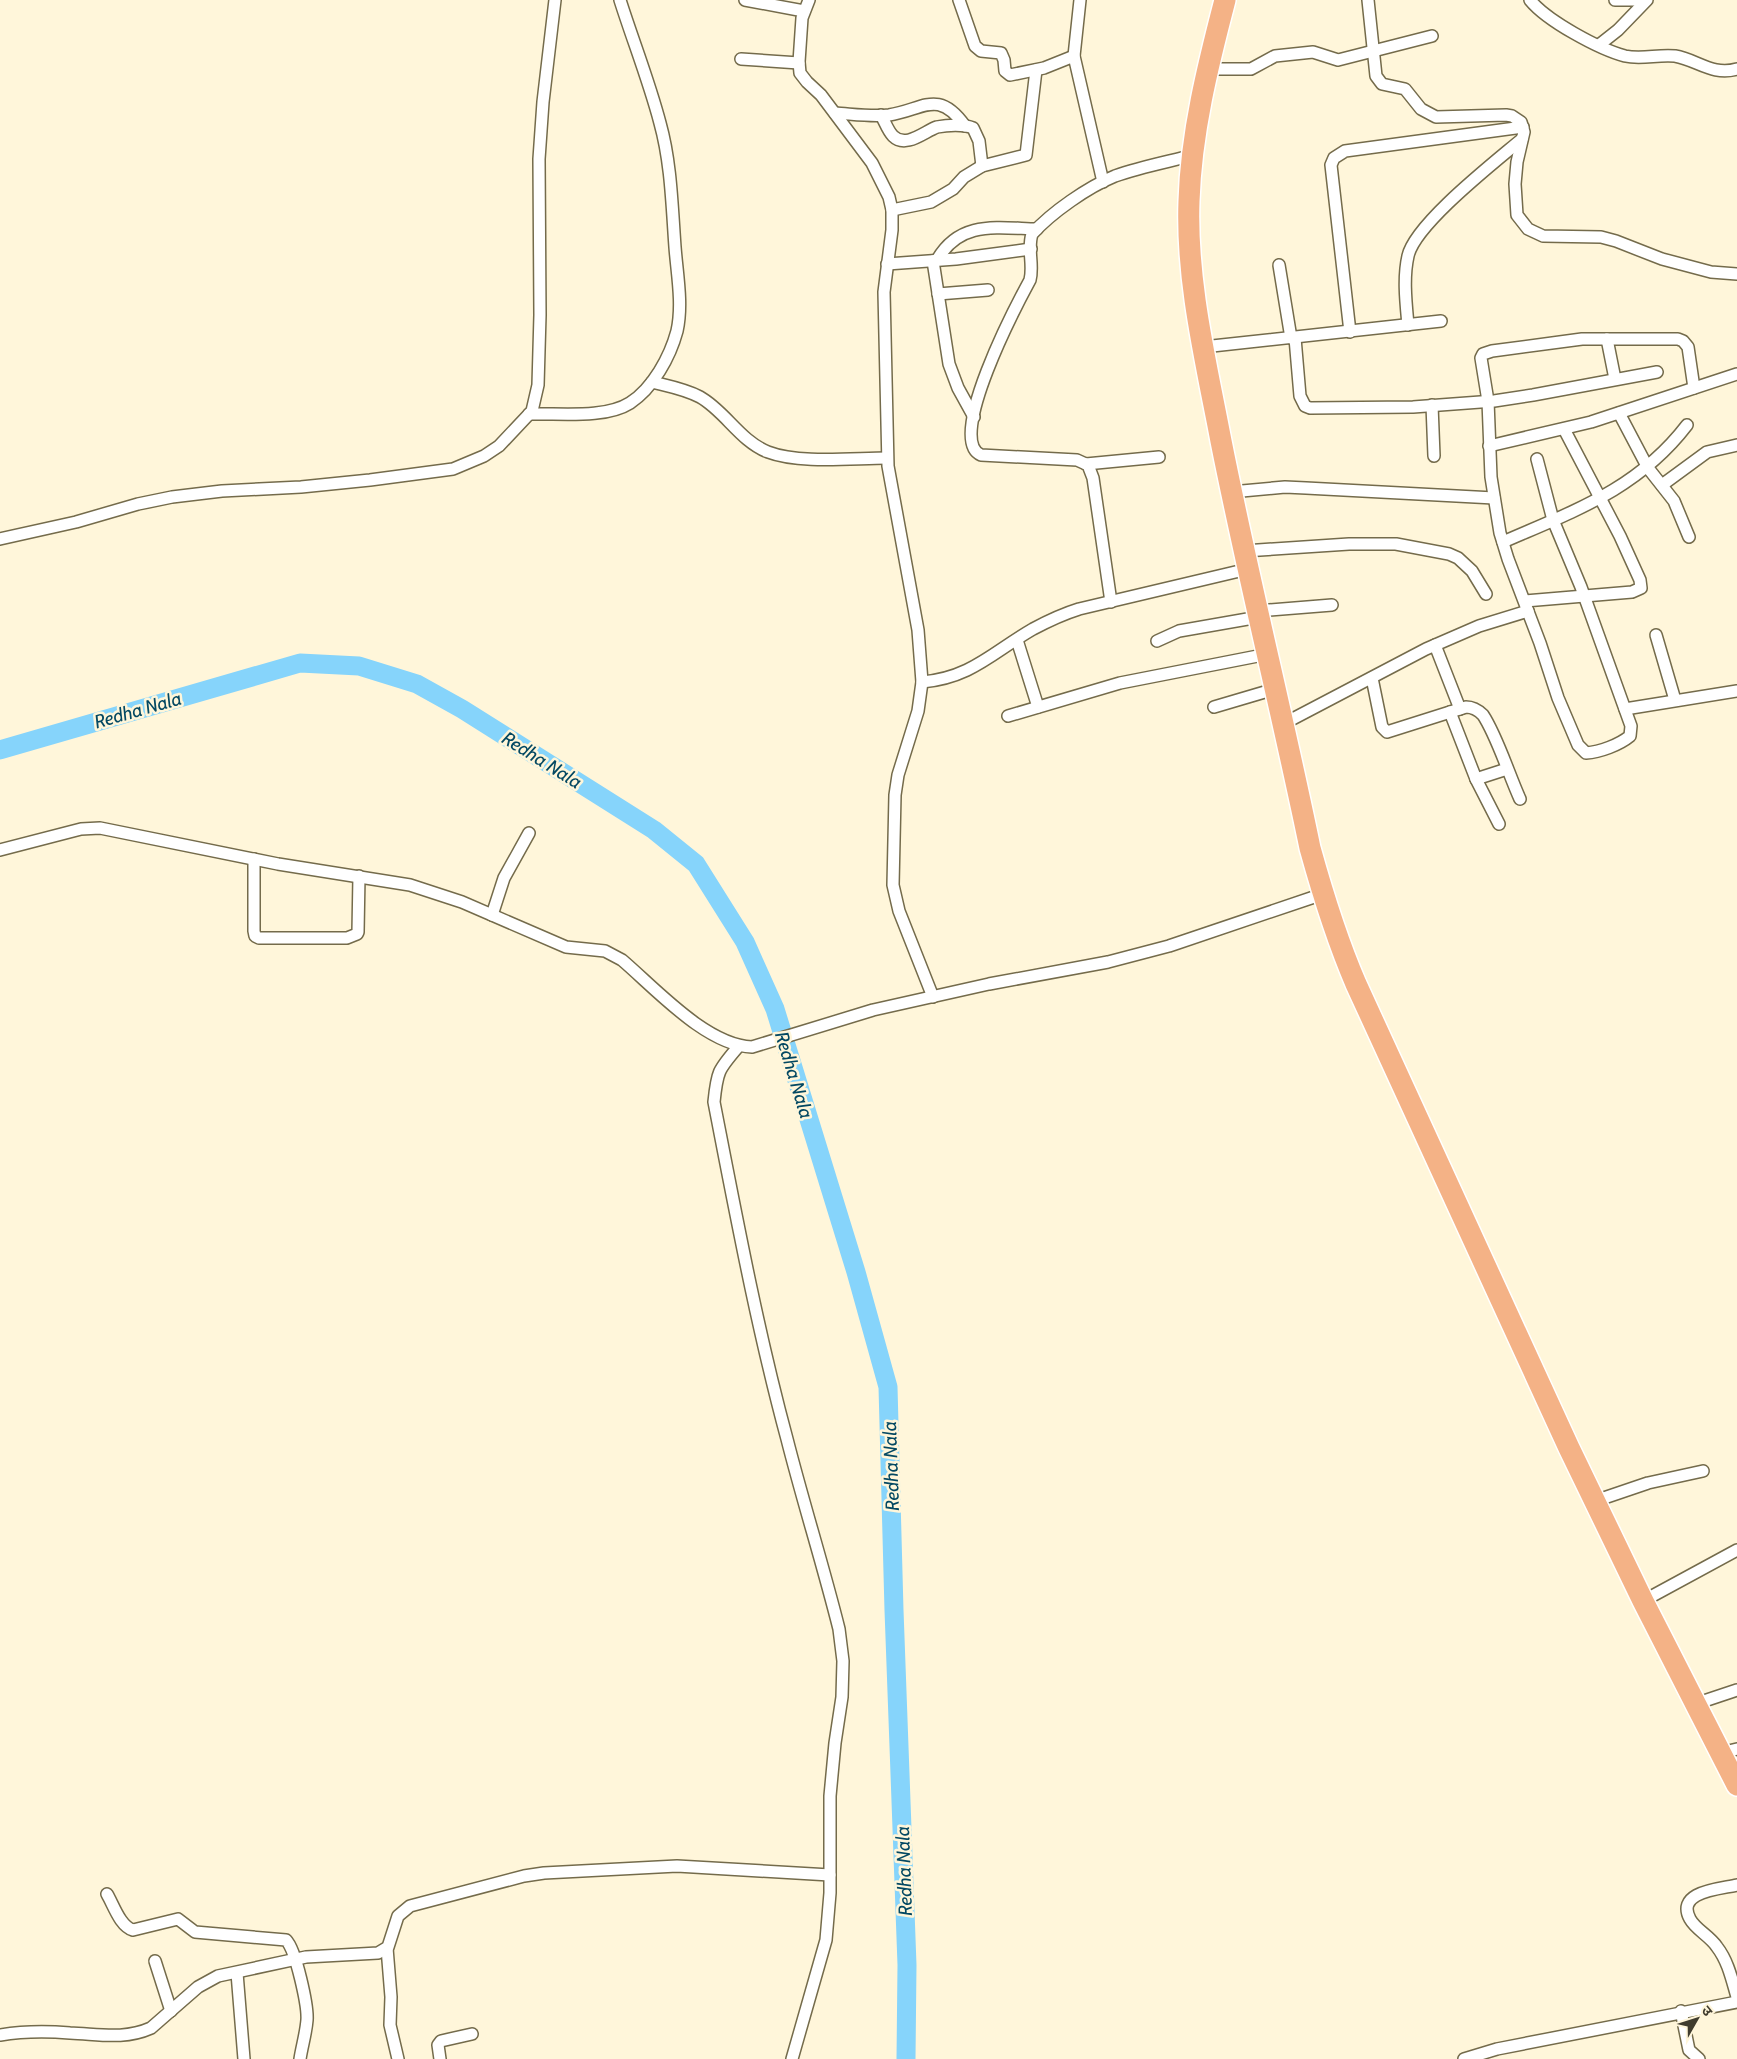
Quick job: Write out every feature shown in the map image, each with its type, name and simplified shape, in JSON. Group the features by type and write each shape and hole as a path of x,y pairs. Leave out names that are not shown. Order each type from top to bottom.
{"highway":[{"path":"1225,0 1208,69 1194,155 1189,201 1191,264 1203,347 1246,560 1310,848 1323,894 1343,952 1390,1061 1643,1601 1695,1704 1729,1751 1737,1785"}],"street":[{"path":"0,539 76,522 138,504 172,497 222,491 350,482 453,469 484,456 499,446 529,414 536,401 540,315 539,159 543,102 555,0"},
{"path":"529,414 603,412 628,404 639,396 652,382 677,331 679,312 672,210 661,124 620,0"},
{"path":"959,0 975,46 978,50 1001,53 1005,71 1010,75 1036,70 1074,56"},
{"path":"1080,0 1074,56 1103,182"},
{"path":"1368,0 1376,76 1382,84 1405,89 1421,109 1430,115 1444,118 1506,114 1518,119 1523,133 1516,170 1517,215 1521,222 1534,234 1602,238 1616,241 1662,259 1711,272 1737,274"},
{"path":"1530,0 1548,18 1599,45 1625,56 1639,58 1661,55 1674,56 1690,60 1715,71 1723,72 1737,69"},
{"path":"1615,0 1646,0"},
{"path":"1599,45 1618,30 1646,0"},
{"path":"750,1 806,5 799,69 803,78 821,95 872,163 889,197 892,210 892,230 883,310 887,458 918,630 922,682 918,711 898,775 895,795 893,885 899,912 933,997"},
{"path":"1208,69 1251,69 1280,55 1318,53 1326,58 1338,60 1432,36"},
{"path":"741,59 799,63"},
{"path":"892,210 931,202 953,189 964,177 982,166 1026,155 1036,70"},
{"path":"835,113 896,114 930,104 949,108 965,126"},
{"path":"881,115 892,135 900,139 913,139 941,126 973,128 977,133 982,166"},
{"path":"1408,325 1406,280 1407,257 1411,246 1427,224 1523,133"},
{"path":"1350,332 1331,165 1334,158 1344,151 1523,133"},
{"path":"1111,602 1092,470 1086,464 1077,460 980,455 976,453 970,443 974,417 979,392 995,349 1030,280 1032,271 1030,242 1037,229 1074,200 1103,182 1142,168 1194,155"},
{"path":"974,417 958,388 949,364 935,261 949,244 966,232 989,227 1037,229"},
{"path":"887,264 935,261 1031,249"},
{"path":"1279,265 1293,338 1300,396 1305,406 1310,408 1432,405 1488,401 1533,395 1657,372"},
{"path":"938,294 988,290"},
{"path":"1203,347 1441,321"},
{"path":"1537,459 1554,520 1631,726 1630,736 1626,740 1594,752 1586,753 1578,745 1558,698 1503,542 1494,498 1489,446 1488,401 1481,358 1487,352 1582,339 1683,341 1688,347 1694,388"},
{"path":"1607,339 1616,379"},
{"path":"1489,446 1564,429 1737,374"},
{"path":"652,382 686,390 700,397 713,406 745,437 767,452 798,459 887,458"},
{"path":"1432,405 1434,456"},
{"path":"1619,413 1648,468 1674,501 1690,536"},
{"path":"1503,542 1600,498 1648,468 1672,444 1687,425"},
{"path":"1283,724 1435,645 1526,606 1584,596 1632,592 1641,588 1640,580 1620,536 1564,429"},
{"path":"1662,485 1707,452 1737,445"},
{"path":"1086,464 1159,457"},
{"path":"1232,492 1276,488 1306,488 1494,498"},
{"path":"922,682 954,677 980,664 1061,615 1111,602 1246,560 1349,544 1396,544 1449,554 1458,558 1472,571 1486,594"},
{"path":"1157,641 1179,631 1258,614 1332,605"},
{"path":"1656,635 1676,700"},
{"path":"1017,640 1038,707"},
{"path":"1435,645 1476,779 1499,824"},
{"path":"1008,716 1120,682 1268,654"},
{"path":"1372,678 1382,727 1387,732 1471,707 1483,715 1520,799"},
{"path":"1214,707 1275,689"},
{"path":"1625,709 1737,691"},
{"path":"1476,779 1507,769"},
{"path":"0,850 81,828 100,828 254,859 410,885 438,893 566,947 605,950 612,953 695,1024 716,1038 738,1047 752,1047 873,1010 989,984 1108,962 1160,948 1323,894"},
{"path":"492,915 504,878 529,833"},
{"path":"254,859 254,931 255,936 259,938 347,938 357,934 359,876"},
{"path":"738,1047 721,1066 716,1078 714,1102 742,1247 778,1403 837,1620 843,1661 842,1696 830,1796 830,1893 826,1940 792,2059"},
{"path":"1595,1501 1648,1484 1703,1471"},
{"path":"1643,1601 1737,1550"},
{"path":"1695,1704 1737,1690"},
{"path":"398,2059 390,2025 392,1997 388,1948 398,1916 410,1906 524,1876 544,1873 677,1866 830,1875"},
{"path":"1737,1885 1697,1894 1689,1903 1688,1911 1690,1919 1723,1956 1737,1997"},
{"path":"107,1894 123,1923 130,1929 137,1930 178,1919 195,1932 282,1939 290,1943 296,1959 307,2010 300,2059"},
{"path":"0,2035 28,2031 129,2036 151,2028 208,1980 296,1959 378,1953 388,1948"},
{"path":"155,1961 170,2011"},
{"path":"237,1972 244,2059"},
{"path":"1464,2059 1497,2049 1681,2011 1737,2002"},
{"path":"1681,2011 1689,2050 1699,2059"},
{"path":"440,2059 438,2044 441,2041 472,2034"}],"waterway":[{"name":"Redha Nala","path":"0,750 300,663 359,666 417,684 462,709 654,830 696,864 745,942 775,1009 856,1272 888,1387 907,1965 906,2059"}]}
